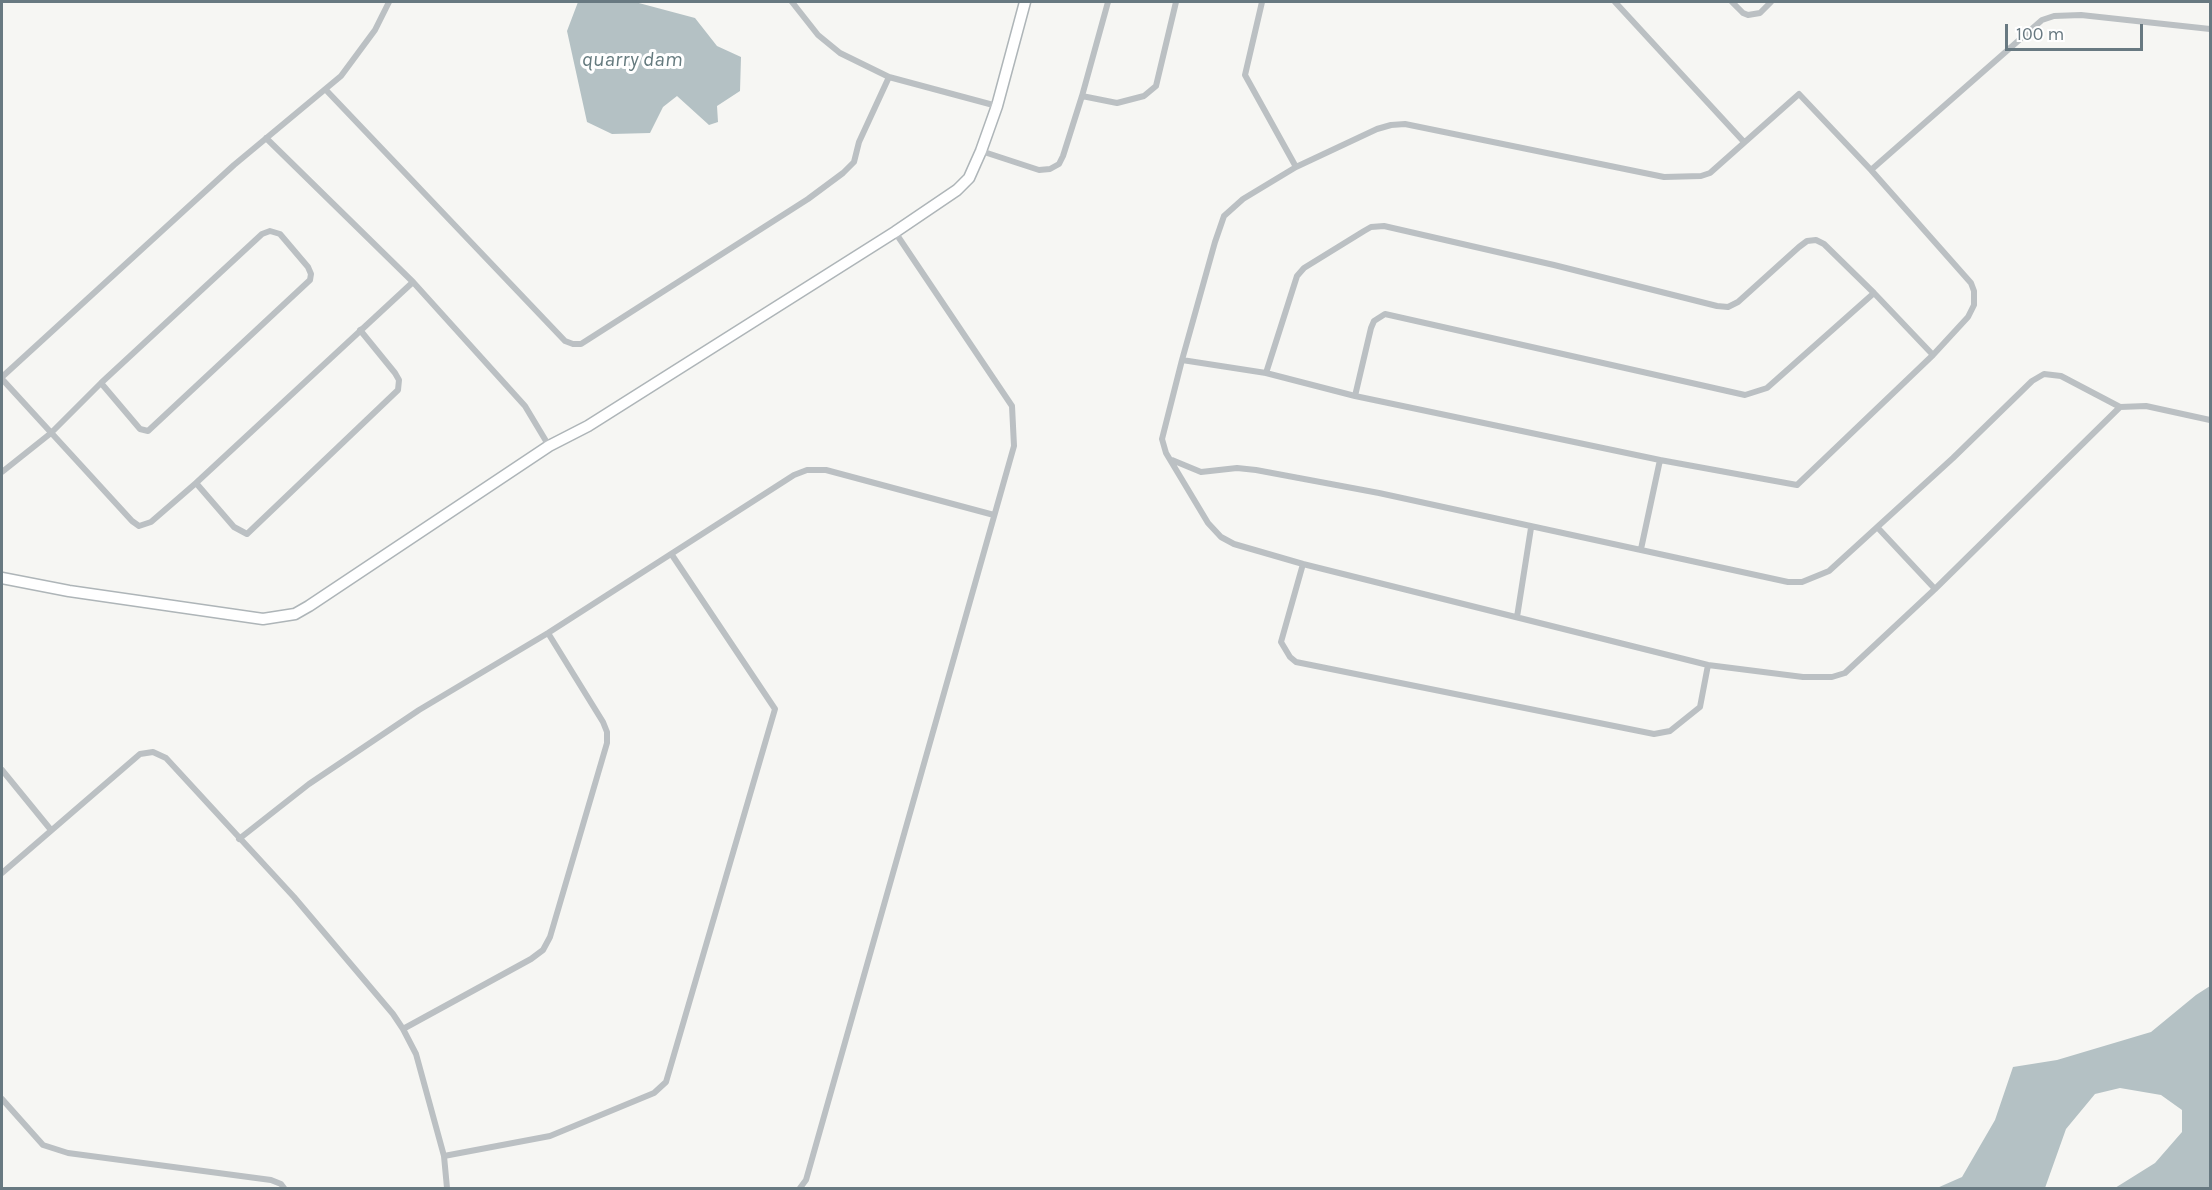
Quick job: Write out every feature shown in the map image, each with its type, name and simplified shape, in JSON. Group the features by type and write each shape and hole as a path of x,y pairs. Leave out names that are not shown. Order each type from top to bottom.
{"street":[{"path":"389,2 375,30 341,76 234,165 2,378 139,526 151,522 196,483 413,282"},
{"path":"792,2 818,35 840,53 889,77 997,106"},
{"path":"2,578 80,593 262,620 295,614 549,446 588,426 895,232 957,190 969,178 981,151 997,106 1025,2"},
{"path":"981,151 1040,170 1050,169 1059,164 1082,96 1108,2"},
{"path":"1082,96 1117,103 1135,100 1150,93 1156,86 1176,2"},
{"path":"1262,2 1245,75 1296,167"},
{"path":"1615,2 1744,142"},
{"path":"1732,2 1748,15 1760,13 1771,2"},
{"path":"1871,170 2042,20 2054,16 2081,15 2211,29"},
{"path":"326,90 565,341 573,345 581,344 808,199 843,173 854,162 859,142 889,77"},
{"path":"1182,360 1266,373 1355,396 1660,460 1797,485 1934,355 1968,317 1974,305 1974,291 1971,284 1871,170 1799,94 1710,173 1692,178 1675,178 1421,126 1391,125 1377,129 1296,167 1243,199 1224,216 1215,242 1182,360 1162,440 1163,447 1208,523 1221,537 1234,544 1303,564 1708,665 1803,677 1832,677 1845,673 1935,589 2120,407"},
{"path":"267,138 413,282 525,406 549,446"},
{"path":"1266,373 1297,276 1304,268 1371,227 1384,226 1728,307 1738,302 1799,247 1807,241 1816,240 1824,244 1934,355"},
{"path":"2,472 51,433 101,383 262,234 270,231 280,234 308,267 310,280 148,431 140,429 101,383"},
{"path":"800,1188 806,1180 1014,446 1012,406 895,232"},
{"path":"1355,396 1371,328 1374,321 1385,314 1745,395 1767,388 1874,293"},
{"path":"196,483 234,527 247,534 398,390 399,380 395,373 360,330"},
{"path":"1172,460 1201,472 1237,468 1256,470 1379,493 1531,528 1641,549 1788,582 1802,582 1829,572 2032,381 2044,374 2061,376 2120,407 2146,405 2211,420"},
{"path":"1641,549 1660,460"},
{"path":"239,839 318,777 419,711 672,555 794,475 807,470 826,470 994,515"},
{"path":"1517,617 1531,528"},
{"path":"1878,528 1935,589"},
{"path":"444,1156 550,1136 654,1093 666,1082 775,709 672,555"},
{"path":"1303,564 1281,642 1296,662 1654,734 1670,731 1700,707 1708,665"},
{"path":"403,1029 531,959 543,950 550,937 607,743 607,732 548,633"},
{"path":"2,873 140,754 153,752 166,758 302,906 403,1029 416,1054 444,1156 447,1188"},
{"path":"2,770 51,830"},
{"path":"2,1099 43,1145 68,1153 272,1180 284,1188"}],"water":[{"name":"quarry dam","path":"578,2 635,2 695,18 717,46 741,57 740,91 717,106 718,122 709,125 677,96 663,107 650,133 612,134 587,122 567,31"},
{"path":"2210,986 2210,1188 2115,1188 2155,1163 2182,1132 2182,1110 2161,1095 2120,1088 2095,1094 2066,1129 2045,1188 1937,1188 1962,1177 1995,1120 2013,1067 2057,1060 2151,1032"}]}
